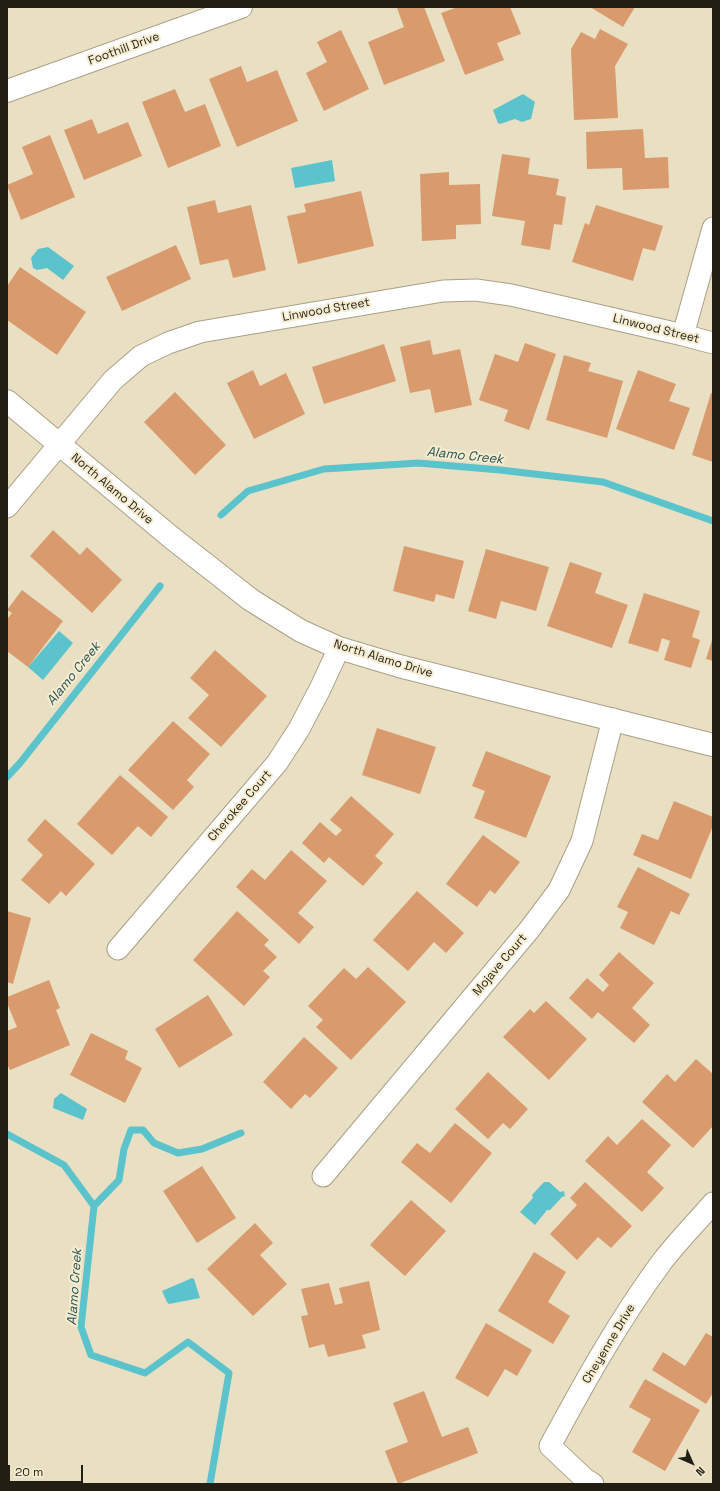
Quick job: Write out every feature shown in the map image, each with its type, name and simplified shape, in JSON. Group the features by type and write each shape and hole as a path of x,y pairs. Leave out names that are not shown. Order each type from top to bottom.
{"street":[{"name":"Foothill Drive","path":"7,91 241,7"},
{"path":"683,335 713,228"},
{"name":"Linwood Street","path":"7,507 113,380 141,356 168,343 200,332 443,291 476,290 511,296 713,343"},
{"name":"North Alamo Drive","path":"7,401 172,538 251,600 301,630 339,648 399,666 713,745"},
{"name":"Cherokee Court","path":"118,949 277,763 309,709 339,648"},
{"name":"Mojave Court","path":"323,1176 529,930 559,890 582,842 613,719"},
{"name":"Cheyenne Drive","path":"593,1484 585,1479 550,1446 575,1400 632,1305 662,1262 713,1203"}],"water":[{"path":"523,94 535,102 531,119 522,122 515,119 500,124 498,123 493,110"},
{"path":"332,160 335,181 295,188 291,168"},
{"path":"48,247 74,266 63,280 47,268 37,270 33,268 31,258 38,249"},
{"path":"59,631 73,643 43,680 28,667"},
{"path":"61,1093 87,1109 83,1120 53,1108 54,1099"},
{"path":"544,1182 549,1182 560,1192 564,1191 565,1196 562,1197 550,1210 547,1210 535,1225 520,1212 533,1198 532,1195"},
{"path":"192,1278 194,1279 200,1298 169,1304 162,1291"}],"building":[{"path":"424,7 445,61 384,85 368,42 404,27 397,8"},
{"path":"458,7 510,7 521,34 497,43 504,60 465,75 441,13"},
{"path":"590,7 635,7 623,27"},
{"path":"600,29 628,44 615,66 618,118 574,120 571,49 581,32 595,39"},
{"path":"341,30 369,89 324,111 306,73 327,62 317,42"},
{"path":"241,66 247,82 277,70 298,121 237,147 209,79"},
{"path":"175,89 185,112 205,104 221,146 168,168 142,102"},
{"path":"92,119 98,134 128,122 142,156 84,180 64,130"},
{"path":"643,129 645,158 668,157 669,188 623,190 622,168 587,169 586,132"},
{"path":"50,135 75,197 21,220 7,185 33,174 22,147"},
{"path":"502,154 530,158 528,174 559,179 556,195 566,197 562,225 554,224 550,250 521,245 525,221 492,216"},
{"path":"449,172 449,185 480,184 481,224 456,225 456,239 422,241 420,174"},
{"path":"361,191 374,246 298,264 287,216 306,212 304,204"},
{"path":"215,200 218,213 251,205 266,270 233,278 228,259 200,265 187,207"},
{"path":"596,205 663,226 655,251 643,248 633,281 572,262 585,223 589,225"},
{"path":"176,245 191,279 122,311 106,277"},
{"path":"20,267 86,312 57,355 7,320 7,286"},
{"path":"430,340 433,355 460,349 472,405 435,413 430,389 410,393 400,347"},
{"path":"525,343 556,354 529,430 504,421 508,410 479,400 495,354 518,362"},
{"path":"384,344 396,381 324,404 312,367"},
{"path":"564,355 591,363 588,371 623,381 607,438 546,420"},
{"path":"253,370 260,386 286,373 305,414 254,439 227,383"},
{"path":"638,370 676,384 669,401 690,408 674,450 616,429"},
{"path":"175,392 226,445 195,475 144,422"},
{"path":"711,393 713,393 713,462 692,455"},
{"path":"53,530 80,555 87,547 122,580 92,613 30,556"},
{"path":"404,546 464,561 454,599 436,594 434,602 393,591"},
{"path":"486,549 549,567 536,611 501,601 496,619 468,611"},
{"path":"570,562 602,573 595,593 628,605 612,648 547,626"},
{"path":"22,590 63,621 28,667 7,651 7,619 12,613 7,610"},
{"path":"644,593 700,611 692,637 700,640 691,668 664,660 670,641 662,638 658,652 628,643"},
{"path":"713,637 713,661 706,659"},
{"path":"215,650 267,696 221,747 188,718 209,695 190,678"},
{"path":"173,721 210,754 187,780 194,787 173,810 128,770"},
{"path":"377,728 436,747 420,794 362,775"},
{"path":"486,751 551,776 526,838 474,818 485,791 472,786"},
{"path":"120,775 168,817 151,837 138,826 112,855 77,824"},
{"path":"351,796 394,834 375,856 383,863 363,886 329,857 324,863 302,843 320,822 336,836 342,830 330,820"},
{"path":"674,801 713,817 713,826 691,879 633,855 642,834 658,840"},
{"path":"45,819 95,864 66,896 61,891 49,904 21,880 43,855 27,840"},
{"path":"483,835 520,862 495,894 490,890 477,907 446,884"},
{"path":"291,850 327,881 298,913 314,927 299,944 236,887 252,869 265,880"},
{"path":"638,867 690,894 679,915 671,911 654,945 620,928 628,912 617,907"},
{"path":"417,891 464,933 446,953 434,942 408,971 373,940"},
{"path":"7,911 31,918 13,984 7,982"},
{"path":"237,911 269,940 264,945 277,957 263,971 270,977 244,1006 193,960"},
{"path":"619,952 654,983 632,1008 650,1025 634,1043 598,1012 592,1019 569,998 587,978 603,992 609,985 599,975"},
{"path":"368,967 406,1002 351,1060 316,1027 323,1020 308,1006 344,968 356,979"},
{"path":"49,980 60,1008 56,1010 70,1045 10,1070 7,1064 7,1031 17,1027 7,1003 7,997"},
{"path":"208,995 233,1035 179,1068 155,1029"},
{"path":"546,1001 587,1039 549,1080 503,1037 530,1009 534,1013"},
{"path":"91,1033 128,1051 125,1059 142,1068 125,1103 70,1075"},
{"path":"304,1037 338,1068 310,1098 305,1094 291,1109 263,1082"},
{"path":"696,1059 713,1074 713,1126 693,1148 642,1102 667,1074 675,1082"},
{"path":"488,1072 528,1109 510,1129 503,1123 488,1139 455,1109"},
{"path":"642,1119 671,1145 647,1172 664,1188 642,1212 585,1161 608,1136 617,1145"},
{"path":"455,1123 492,1153 451,1203 401,1162 417,1143 430,1153"},
{"path":"202,1166 236,1218 197,1243 163,1191"},
{"path":"585,1182 632,1226 611,1248 598,1237 577,1260 550,1234 577,1205 570,1198"},
{"path":"411,1200 446,1231 405,1276 370,1245"},
{"path":"255,1223 273,1243 260,1255 287,1284 253,1316 207,1269"},
{"path":"534,1252 566,1272 548,1302 570,1316 553,1344 498,1311"},
{"path":"369,1281 380,1330 362,1335 366,1348 328,1357 324,1344 309,1348 301,1316 308,1315 301,1289 329,1283 335,1305 343,1303 339,1288"},
{"path":"486,1323 532,1350 517,1376 505,1369 488,1397 455,1378"},
{"path":"706,1333 713,1337 713,1393 706,1404 652,1370 663,1352 685,1366"},
{"path":"645,1379 700,1410 665,1471 632,1452 651,1419 629,1407"},
{"path":"424,1391 442,1437 468,1427 478,1453 398,1484 385,1451 408,1442 393,1403"}],"waterway":[{"name":"Alamo Creek","path":"221,515 248,491 324,469 418,463 500,470 603,482 713,521"},
{"name":"Alamo Creek","path":"7,777 20,763 160,586"},
{"path":"94,1206 119,1180 124,1149 131,1130 143,1130 154,1143 178,1153 202,1149 241,1133"},
{"name":"Alamo Creek","path":"7,1134 64,1165 94,1206 81,1327 91,1355 145,1373 188,1342 229,1373 210,1484"}]}
